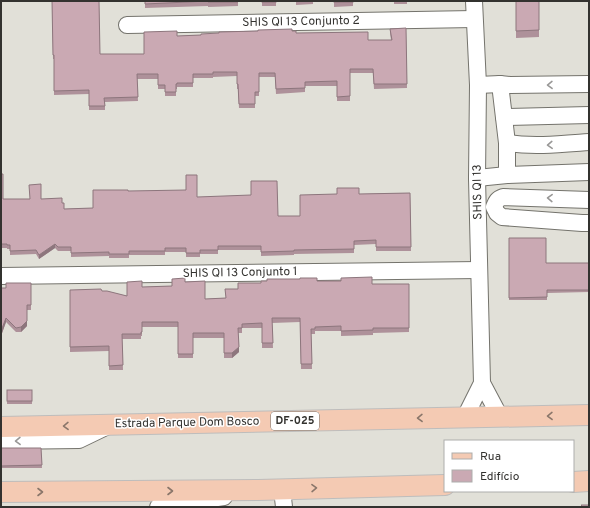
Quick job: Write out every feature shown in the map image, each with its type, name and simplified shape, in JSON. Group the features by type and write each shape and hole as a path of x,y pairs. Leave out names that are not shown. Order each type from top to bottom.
{"main road":[{"name":"Estrada Parque Dom Bosco","path":"1,427 589,415"},
{"path":"574,482 589,481"},
{"path":"1,492 258,490 283,498 444,485"}],"street":[{"name":"SHIS QI 13","path":"474,1 478,84 477,178 482,383 500,417"},
{"name":"SHIS QI 13 Conjunto 2","path":"127,25 474,19"},
{"path":"478,84 589,84"},
{"path":"500,84 507,144 508,175"},
{"path":"504,117 589,115"},
{"path":"507,144 541,145 589,142"},
{"path":"477,178 508,175 589,172"},
{"path":"589,200 503,197 499,198 494,207 497,213 502,217 508,218 582,223 589,222"},
{"name":"SHIS QI 13 Conjunto 1","path":"1,276 479,270"},
{"name":"SHIS QI 13","path":"465,417 482,383"},
{"path":"1,441 80,440 110,425"},
{"path":"158,507 208,500 258,490"}],"building":[{"path":"52,1 99,1 100,54 144,54 144,32 177,31 177,36 201,35 219,32 292,29 292,31 296,31 296,33 368,32 368,40 392,40 390,29 406,28 407,84 374,84 373,69 350,69 350,96 337,97 337,81 305,82 305,88 276,89 275,73 259,73 259,92 255,92 255,104 239,104 237,72 193,74 193,83 177,83 176,92 165,92 165,85 158,85 158,74 137,74 138,97 104,98 105,106 89,106 89,90 54,91"},
{"path":"145,1 208,1 145,4"},
{"path":"238,1 238,2 208,2"},
{"path":"276,1 276,2 262,2"},
{"path":"353,1 353,2 334,2"},
{"path":"516,1 539,1 539,30 516,31"},
{"path":"1,174 3,174 3,199 30,199 29,185 41,184 41,199 62,198 64,209 93,208 93,190 186,190 186,175 197,175 197,197 251,195 251,181 277,181 278,216 300,216 300,195 337,194 337,188 359,188 359,194 410,193 411,247 376,247 376,240 354,241 354,249 261,252 261,246 218,246 218,250 200,250 200,253 186,253 186,248 165,248 165,251 129,251 129,254 109,254 109,252 71,253 71,247 58,247 55,244 39,255 36,250 10,251 10,245 1,244"},
{"path":"509,238 546,238 546,263 589,263 589,290 547,290 547,297 509,298"},
{"path":"372,277 372,284 409,284 409,328 373,328 373,330 341,331 341,326 315,327 315,329 311,329 312,364 301,364 300,318 272,318 273,343 262,343 262,323 242,324 242,328 238,328 239,347 232,353 224,353 224,333 193,333 193,354 178,354 178,322 142,322 141,334 122,334 123,365 109,366 109,346 70,347 70,290 101,289 102,291 127,296 127,282 142,281 142,287 172,286 172,279 185,278 185,282 205,281 205,299 226,298 225,289 238,289 238,283 261,283 261,281 267,281 267,279 317,278 317,281 341,281 341,278"},
{"path":"6,283 31,283 31,305 27,305 27,321 21,327 16,328 6,318 1,331 1,288 6,288"},
{"path":"7,390 32,390 32,401 7,401"},
{"path":"1,448 41,448 42,465 1,466"},
{"path":"581,505 589,505 589,507 583,507"}]}
